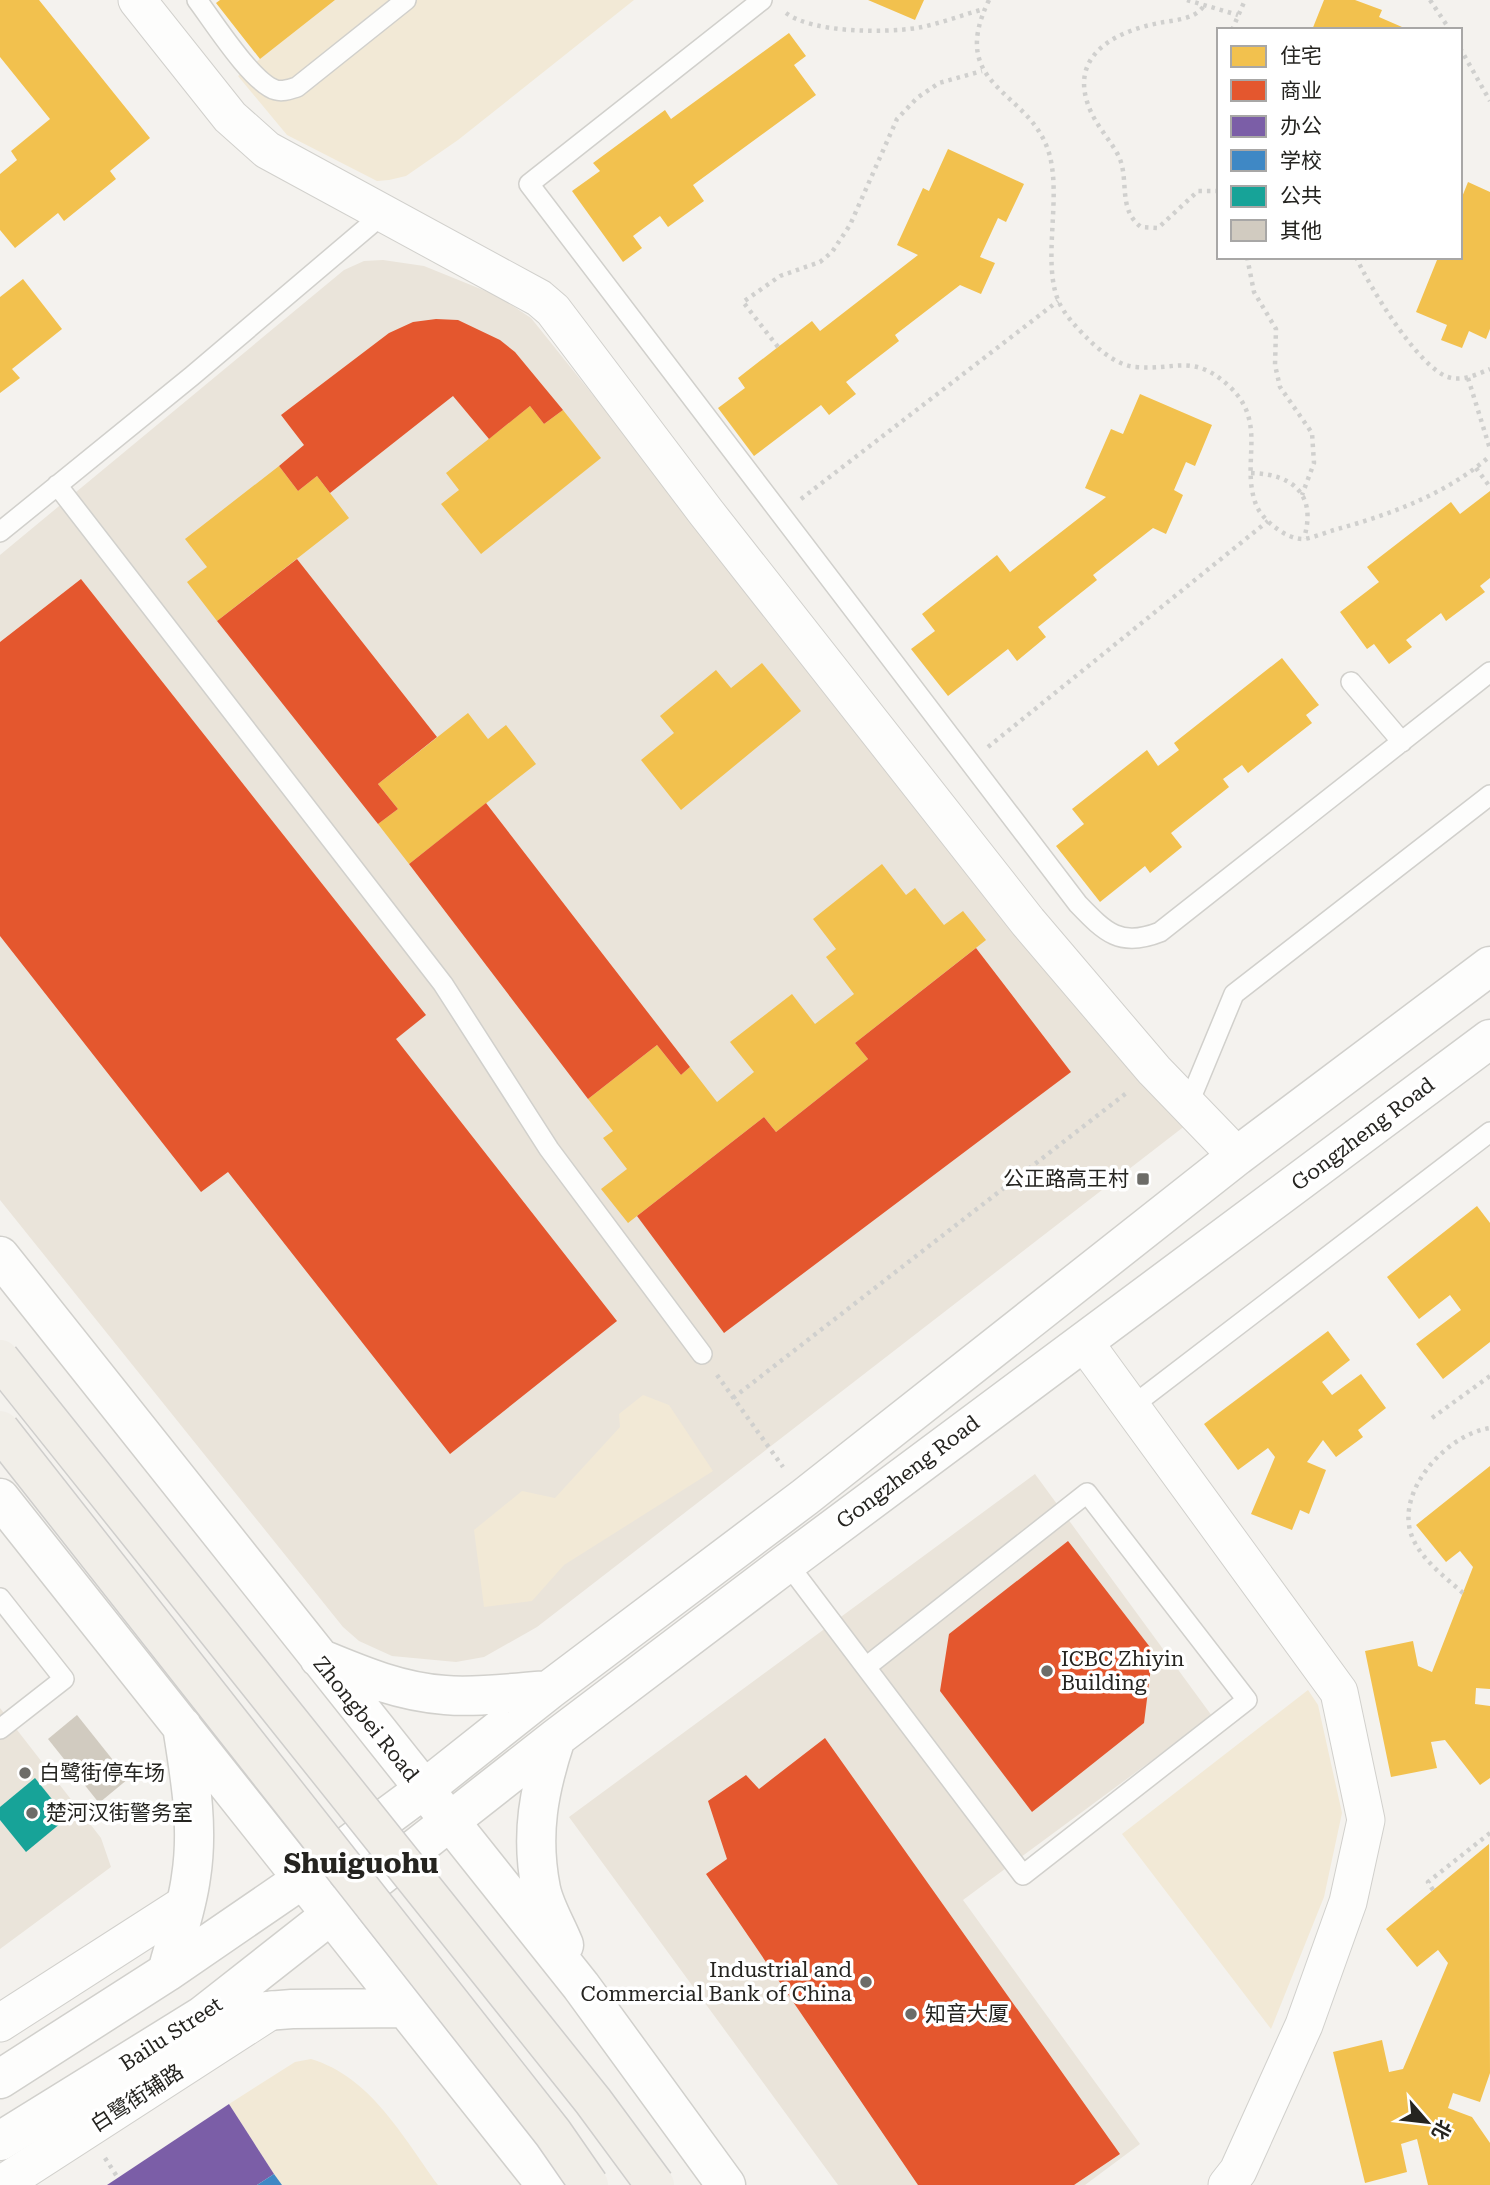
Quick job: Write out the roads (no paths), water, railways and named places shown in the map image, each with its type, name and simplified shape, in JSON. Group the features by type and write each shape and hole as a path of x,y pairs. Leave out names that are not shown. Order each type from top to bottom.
{"main road":[{"name":"Gongzheng Road","path":"304,1878 805,1497 1237,1156 1490,966"},
{"name":"Gongzheng Road","path":"332,1914 556,1738 787,1563 1490,1039"},
{"name":"Zhongbei Road","path":"0,1256 316,1657 581,1986 726,2185"},
{"path":"0,1359 593,2101 655,2185"},
{"path":"0,1430 536,2111 589,2185"},
{"path":"0,1498 546,2185"},
{"path":"316,1657 381,1684 416,1692 446,1696 549,1690"},
{"path":"167,1972 191,1880 194,1824 182,1724"},
{"path":"556,1738 539,1790 536,1844 542,1891 581,1986"},
{"path":"0,2079 167,1972 304,1878"},
{"name":"Bailu Street","path":"0,2141 202,2016 332,1914"},
{"path":"202,2016 272,2010 407,2008"}],"street":[{"path":"136,0 247,135 291,166 539,298 553,310 882,738 1028,922 1154,1070 1237,1156"},
{"path":"1084,1342 1339,1692 1366,1819 1348,1902 1304,2025 1238,2171 1227,2185"},
{"path":"0,2023 185,1905"},
{"name":"白鹭街辅路","path":"1,2185 272,2010"}],"lane":[{"path":"197,0 254,74 274,90 285,91 297,87 406,0"},
{"path":"762,0 529,184 1078,904 1110,933 1133,940 1160,932 1490,672"},
{"path":"0,532 383,214"},
{"path":"57,485 443,984 549,1149 702,1354"},
{"path":"1351,682 1402,742"},
{"path":"1188,1105 1234,994 1490,795"},
{"path":"1132,1407 1490,1132"},
{"path":"787,1563 1023,1875 1247,1700 1087,1493 866,1667"},
{"path":"0,1598 64,1679 0,1729"}],"place":[{"name":"公正路高王村","path":"1143,1179"},
{"name":"ICBC Zhiyin Building","path":"1047,1671"},
{"name":"白鹭街停车场","path":"25,1773"},
{"name":"楚河汉街警务室","path":"32,1813"},
{"name":"Industrial and Commercial Bank of China","path":"866,1982"},
{"name":"知音大厦","path":"911,2014"}],"district":[{"name":"Shuiguohu","path":"361,1863"}]}
